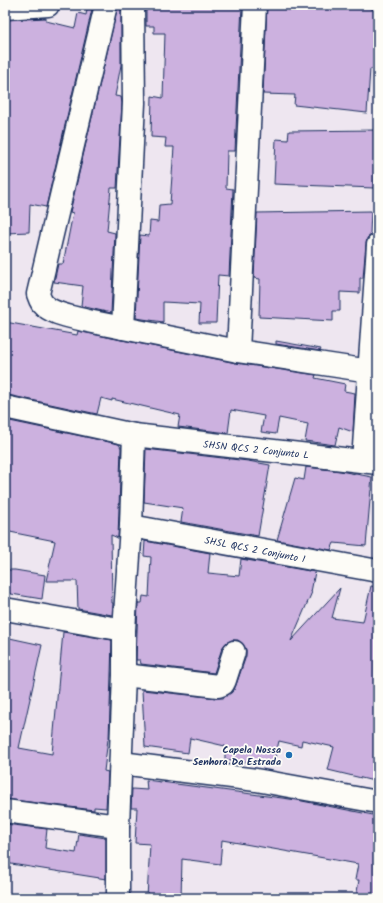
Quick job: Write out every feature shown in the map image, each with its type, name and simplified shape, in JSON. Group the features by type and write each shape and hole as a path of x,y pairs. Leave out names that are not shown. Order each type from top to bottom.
{"street":[{"path":"5,8 48,5"},
{"path":"106,5 38,294 42,303 51,310 88,321 238,351 370,371"},
{"path":"123,328 134,103 133,5"},
{"path":"238,351 255,5"},
{"path":"370,462 370,371 378,245"},
{"name":"SHSN QCS 2 Conjunto L","path":"5,407 134,435 370,462"},
{"path":"118,898 118,826 124,674 124,630 131,526 134,435"},
{"name":"SHSL QCS 2 Conjunto I","path":"131,526 378,571"},
{"path":"5,609 124,630"},
{"path":"124,674 218,686 225,680 234,652"},
{"path":"121,763 256,780 378,802"},
{"path":"5,811 118,826"}],"building":[{"path":"118,5 121,5 121,65 115,96 121,97 122,103 117,188 111,188 107,231 115,233 111,313 81,306 83,286 54,282 58,264 63,264 73,213 70,212"},
{"path":"146,5 242,5 235,151 227,151 226,188 233,189 229,276 218,275 216,323 199,323 200,304 163,302 163,322 136,318 140,235 149,236 150,221 158,222 159,205 170,204 174,147 165,147 166,138 151,137 152,96 163,98 165,33 154,33 154,26 146,26"},
{"path":"267,5 371,5 371,9 378,10 376,69 370,69 367,113 294,105 295,95 263,94"},
{"path":"87,9 92,9 46,207 30,204 29,232 5,233 5,20 46,18 46,21 75,28 78,13 86,15"},
{"path":"377,130 374,188 274,184 276,139 288,140 289,131"},
{"path":"371,211 371,235 367,238 363,278 360,278 360,293 340,292 340,311 333,311 333,321 259,317 260,279 254,278 257,213"},
{"path":"5,322 77,335 78,331 236,363 316,375 315,378 345,384 344,391 355,393 353,432 339,427 335,445 305,441 308,424 279,418 276,434 261,432 264,416 231,410 228,433 178,427 180,415 112,399 112,401 101,398 97,414 8,395 9,390 5,389"},
{"path":"276,341 321,349 320,351 276,344"},
{"path":"5,420 119,444 121,448 118,538 111,535 112,615 78,609 77,581 46,581 55,541 5,531"},
{"path":"146,449 270,465 258,536 181,522 183,508 144,502"},
{"path":"306,467 372,477 366,546 334,543 331,550 277,540 295,478 304,480"},
{"path":"145,541 210,553 208,573 239,576 241,559 315,572 312,592 291,641 340,588 332,618 363,622 371,586 378,587 378,782 328,770 334,747 302,740 301,746 279,741 273,766 225,759 225,746 190,738 188,753 145,747 142,690 223,698 234,690 246,656 246,650 243,644 238,640 232,640 226,643 222,648 214,673 141,664 140,660 136,660 138,603 142,603 143,596 149,597 151,557 144,556"},
{"path":"5,570 15,570 45,575 42,599 5,593"},
{"path":"63,632 112,640 109,740 108,739 104,771 108,772 106,808 94,807 94,810 5,799 5,637 42,645 19,748 52,754"},
{"path":"146,780 297,800 378,816 378,898 356,898 359,880 355,880 358,864 222,840 220,864 182,859 181,898 147,898 150,844 135,843 137,808 131,808 132,789 147,790"},
{"path":"5,824 47,829 45,848 76,853 79,834 106,838 106,879 5,863"}],"place":[{"name":"Capela Nossa Senhora Da Estrada","path":"289,755"}]}
